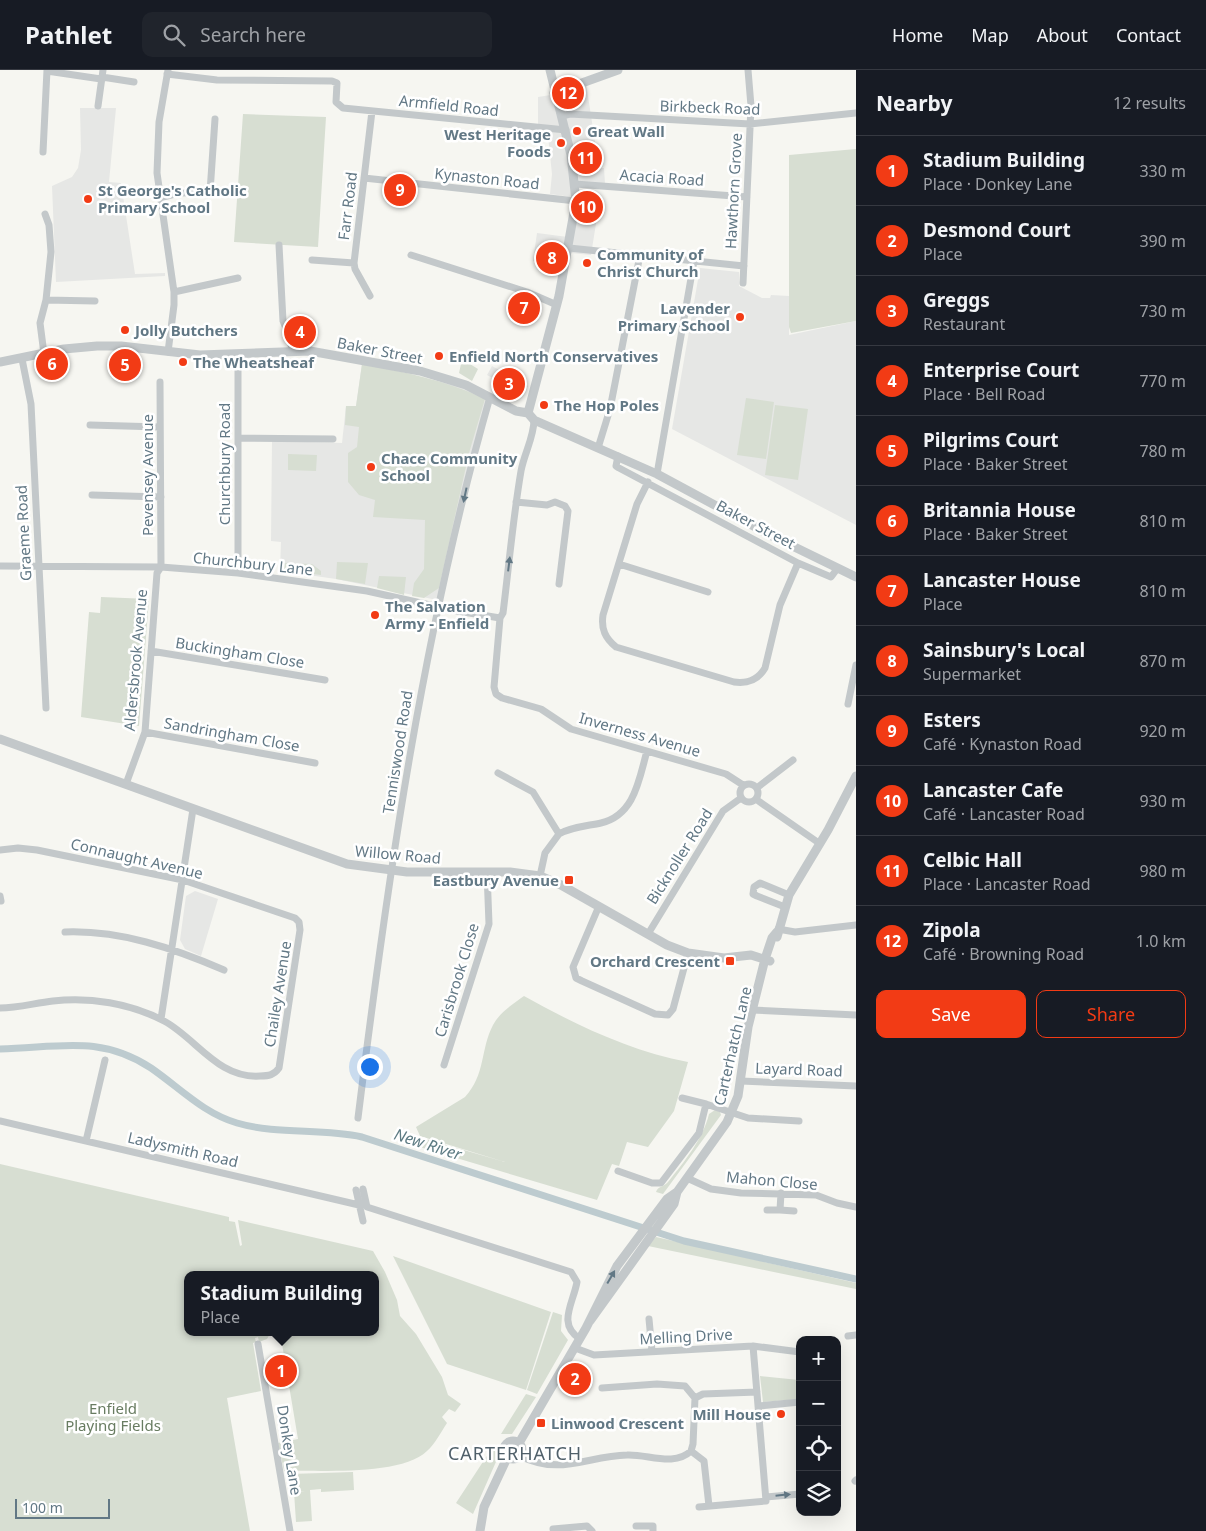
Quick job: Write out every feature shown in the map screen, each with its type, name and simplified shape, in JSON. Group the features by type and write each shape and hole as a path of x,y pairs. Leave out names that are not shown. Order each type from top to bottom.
{"street":[{"path":"502,615 516,502 524,458 533,430 531,416 570,248 576,201 576,184 566,130 554,93 550,70"},
{"path":"554,93 618,70"},
{"name":"Hawthorn Grove","path":"743,283 750,124 748,70"},
{"path":"43,152 47,71 102,75 134,82"},
{"path":"167,72 157,146 159,198 174,292 168,352"},
{"name":"Armfield Road","path":"167,72 217,80 332,80 337,83 336,98 339,106 343,108 566,130"},
{"path":"98,106 102,75"},
{"name":"Farr Road","path":"312,260 354,263 372,111"},
{"name":"Birkbeck Road","path":"562,116 570,114 750,124 856,114"},
{"path":"210,192 215,118"},
{"name":"Kynaston Road","path":"364,178 576,201"},
{"name":"Acacia Road","path":"576,184 747,197"},
{"path":"159,198 179,193 236,192"},
{"path":"44,354 40,323 46,300 51,252 45,214"},
{"path":"280,244 283,321 290,338 292,351"},
{"path":"570,248 744,266"},
{"path":"410,255 527,292 557,305"},
{"path":"598,448 612,400 640,255"},
{"path":"657,474 694,261"},
{"path":"354,263 355,269 370,296"},
{"path":"174,292 238,278"},
{"path":"46,300 95,301"},
{"name":"Baker Street","path":"0,362 97,346 121,346 200,355 310,351 420,371 466,385 516,410 657,474 856,578"},
{"name":"Churchbury Road","path":"238,354 238,574"},
{"name":"Graeme Road","path":"22,358 31,404 46,708"},
{"name":"Pevensey Avenue","path":"160,382 161,567"},
{"name":"Tenniswood Road","path":"358,1118 392,870 423,676 474,454 490,397"},
{"path":"90,425 160,428"},
{"path":"238,438 333,439"},
{"name":"Baker Street","path":"618,456 616,466 798,562 831,577 837,569"},
{"path":"648,482 637,504 603,615 602,624 608,640 616,647 741,683 758,678 765,668 780,605 798,562"},
{"path":"92,495 161,497"},
{"path":"516,502 547,505 555,502 565,506 568,511 559,584"},
{"path":"619,564 708,592"},
{"name":"Churchbury Lane","path":"0,566 161,567 238,574 358,590 439,607 502,615"},
{"name":"Aldersbrook Avenue","path":"126,784 145,732 157,573 161,567"},
{"name":"Inverness Avenue","path":"502,615 494,687 496,694 502,698 541,709 570,729 726,774 743,785 758,787"},
{"name":"Buckingham Close","path":"151,651 326,680"},
{"path":"848,704 856,665"},
{"name":"Sandringham Close","path":"145,732 315,763"},
{"name":"Willow Road","path":"0,739 348,864 392,870 524,872 550,879 648,934 688,954 724,958 751,955 768,960"},
{"path":"540,876 546,853 559,834 607,821 622,812 630,803 636,790 647,751"},
{"path":"757,800 758,787 793,760"},
{"path":"498,773 533,792 559,834"},
{"path":"806,866 856,776"},
{"path":"743,785 741,798 752,801 757,800 816,841"},
{"name":"Bicknoller Road","path":"648,934 723,811 741,798"},
{"path":"0,1008 55,1000 84,1000 113,1003 161,1019 193,809"},
{"path":"806,866 807,858 816,841 825,826 831,821"},
{"name":"Connaught Avenue","path":"0,850 18,848 37,850 183,880 295,918"},
{"name":"Carterhatch Lane","path":"480,1531 484,1507 508,1458 504,1452 505,1445 511,1441 519,1443 590,1321 644,1237 655,1222 674,1204 677,1192 727,1122 732,1112 742,1081 745,1045 752,1010 768,960 777,939 777,930 784,908 789,895 806,866"},
{"name":"Carisbrook Close","path":"444,1065 488,924 487,872"},
{"path":"784,908 754,894 754,887 760,883 789,895"},
{"path":"0,896 1,901"},
{"path":"598,906 573,967 576,978 582,982 655,1014 668,1015 673,1009 688,954"},
{"name":"Chailey Avenue","path":"161,1019 180,1031 208,1056 230,1071 256,1076 275,1074 280,1068 300,930 299,922 295,918"},
{"path":"777,930 795,932 856,926"},
{"path":"64,932 96,932 173,949 224,970"},
{"path":"752,1010 856,1015"},
{"path":"86,1141 105,1060"},
{"name":"Layard Road","path":"742,1081 856,1086"},
{"path":"682,1098 748,1118 799,1121"},
{"path":"618,1171 652,1183 660,1183 699,1133 706,1104"},
{"name":"Ladysmith Road","path":"0,1121 359,1205"},
{"name":"Mahon Close","path":"687,1178 711,1189 741,1193 816,1195 836,1203 856,1207"},
{"path":"363,1220 359,1205 360,1189 367,1207 571,1272 578,1282 566,1322 570,1332 580,1339"},
{"path":"780,1210 781,1193"},
{"path":"767,1210 794,1211"},
{"path":"649,1319 652,1351"},
{"name":"Donkey Lane","path":"258,1344 290,1531"},
{"path":"699,1507 766,1501 753,1346"},
{"name":"Melling Drive","path":"574,1348 594,1355 753,1346 796,1351"},
{"path":"520,1456 536,1463 559,1466 627,1455 677,1459 691,1451 695,1398 685,1386 657,1384 602,1388"},
{"path":"695,1398 703,1394 757,1392"},
{"path":"758,1406 796,1402"},
{"path":"508,1458 516,1459 520,1456 522,1448 519,1443"},
{"path":"691,1451 704,1461 709,1506"},
{"path":"766,1497 796,1494"},
{"path":"553,1529 586,1526 592,1531"},
{"path":"636,1526 653,1526 654,1531"}],"shaded area":[{"path":"586,83 599,168 604,168 605,184 572,180 572,197 550,194 552,174 547,126 538,124 538,97 557,94"},
{"name":"St George's Catholic Primary School","path":"80,108 116,108 109,182 121,183 135,274 165,273 165,276 56,282 52,186 72,177 78,168 81,150"},
{"path":"577,207 598,211 591,255 571,253"},
{"path":"537,233 568,237 563,269 533,261"},
{"path":"700,268 739,272 739,286 762,298 770,298 771,295 789,296 789,335 856,321 856,525 672,429"},
{"name":"Chace Community School","path":"362,364 466,388 488,398 437,600 336,579 280,571 281,542 271,541 272,441 342,443 346,406 356,406"},
{"path":"492,366 528,386 524,394 487,375"},
{"path":"195,891 218,899 201,956 185,949 180,940 186,896"}],"green space":[{"path":"243,114 326,117 318,247 234,242"},
{"path":"856,149 856,321 791,333 789,327 789,155"},
{"path":"463,355 471,359 470,364 478,369 472,381 459,373"},
{"path":"362,364 440,382 485,399 469,453 439,588 424,598 412,596 414,583 424,569 425,520 373,517 375,500 359,495 348,482 348,453 357,447 359,427 345,425 346,406 356,406"},
{"path":"746,398 774,402 766,459 737,455"},
{"path":"775,405 808,409 798,480 765,475"},
{"path":"288,454 317,455 316,471 288,470"},
{"path":"337,562 368,563 365,584 336,579"},
{"path":"282,563 312,564 321,571 321,575 282,570"},
{"path":"379,576 406,577 404,595 377,588"},
{"path":"101,597 149,599 139,726 81,717 89,612 100,613"},
{"path":"524,996 604,1036 645,1051 688,1062 674,1111 648,1147 627,1142 619,1166 612,1164 597,1200 413,1145 419,1137 505,1162 420,1136 416,1127 465,1097 472,1088 480,1071 486,1044 493,1025 503,1012"},
{"path":"715,1110 720,1112 721,1115 663,1194 656,1192 668,1182 686,1158 698,1141 709,1114"},
{"name":"Enfield Playing Fields","path":"0,1164 229,1217 229,1221 235,1222 240,1246 242,1245 238,1220 373,1251 385,1272 397,1300 400,1316 416,1334 442,1377 448,1395 461,1404 455,1412 449,1409 442,1417 447,1423 438,1438 427,1451 415,1459 399,1465 359,1470 284,1471 278,1443 298,1439 281,1336 379,1336 379,1271 184,1271 184,1336 269,1336 267,1339 259,1342 258,1337 255,1338 256,1342 253,1343 261,1391 227,1398 250,1531 0,1531"},
{"path":"656,1237 856,1283 856,1289 648,1246"},
{"path":"393,1256 551,1312 526,1390 447,1364"},
{"path":"553,1312 562,1315 561,1331 568,1340 537,1394 527,1390"},
{"path":"760,1376 796,1380 796,1399 763,1402"},
{"path":"526,1394 536,1397 512,1434 501,1434"},
{"path":"492,1448 499,1455 473,1514 456,1503"},
{"path":"353,1472 354,1490 321,1492 321,1489 310,1490 312,1521 296,1522 294,1492 305,1491 291,1491 290,1474"}],"waterway":[{"name":"New River","path":"0,1049 77,1045 113,1051 132,1057 151,1068 202,1106 225,1119 237,1123 268,1129 347,1134 362,1137 684,1241 856,1279"}],"place":[{"name":"Zipola","path":"568,93"},
{"name":"Great Wall","path":"577,131"},
{"name":"West Heritage Foods","path":"561,143"},
{"name":"Celbic Hall","path":"586,158"},
{"name":"Esters","path":"400,190"},
{"name":"St George's Catholic Primary School","path":"88,199"},
{"name":"Lancaster Cafe","path":"587,207"},
{"name":"Sainsbury's Local","path":"552,258"},
{"name":"Community of Christ Church","path":"587,263"},
{"name":"Lancaster House","path":"524,308"},
{"name":"Lavender Primary School","path":"740,317"},
{"name":"Jolly Butchers","path":"125,330"},
{"name":"Enterprise Court","path":"300,332"},
{"name":"Enfield North Conservatives","path":"439,356"},
{"name":"The Wheatsheaf","path":"183,362"},
{"name":"Britannia House","path":"52,364"},
{"name":"Pilgrims Court","path":"125,365"},
{"name":"Greggs","path":"509,384"},
{"name":"The Hop Poles","path":"544,405"},
{"name":"Chace Community School","path":"371,467"},
{"name":"The Salvation Army - Enfield","path":"375,615"},
{"name":"Eastbury Avenue","path":"569,880"},
{"name":"Orchard Crescent","path":"730,961"},
{"name":"Stadium Building","path":"281,1371"},
{"name":"Desmond Court","path":"575,1379"},
{"name":"Mill House","path":"781,1414"},
{"name":"Linwood Crescent","path":"541,1423"}],"district":[{"name":"CARTERHATCH","path":"515,1453"}]}
